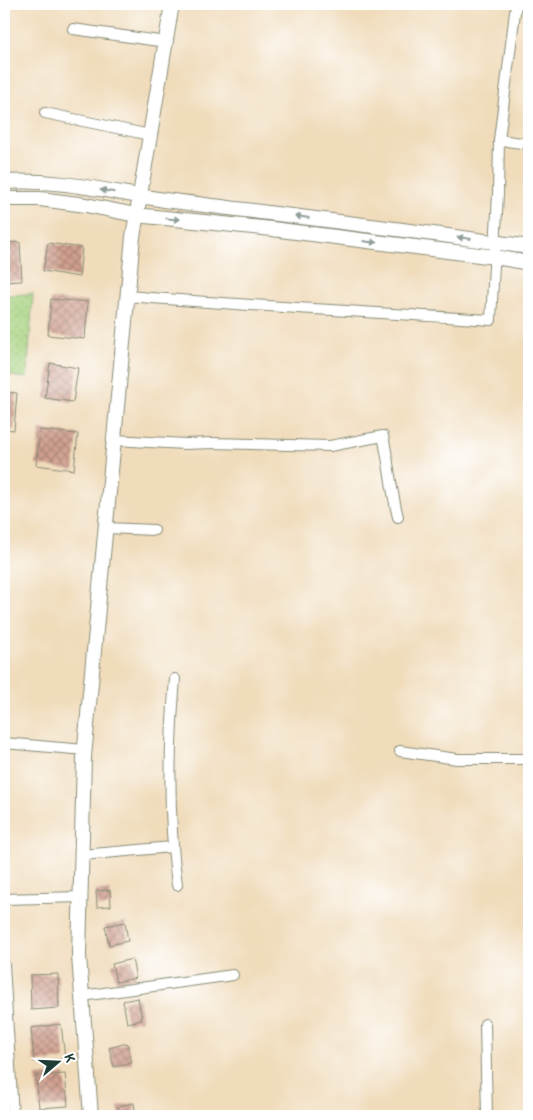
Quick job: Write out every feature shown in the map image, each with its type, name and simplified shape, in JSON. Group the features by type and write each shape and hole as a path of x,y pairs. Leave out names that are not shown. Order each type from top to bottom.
{"street":[{"path":"91,1116 79,956 85,750 136,215 172,4"},
{"path":"127,296 253,306 491,320 496,242 499,140 516,4"},
{"path":"73,29 166,42"},
{"path":"45,113 150,135"},
{"path":"499,140 529,144"},
{"path":"4,182 52,182 140,197 529,247"},
{"path":"4,199 40,199 136,215 495,257 529,263"},
{"path":"114,440 185,444 330,446 383,436 391,493 398,517"},
{"path":"106,528 154,530"},
{"path":"175,679 170,804 172,847 177,884"},
{"path":"4,743 85,750"},
{"path":"400,751 457,759 529,759"},
{"path":"82,855 172,847"},
{"path":"4,899 80,897"},
{"path":"4,964 6,1051 13,1116"},
{"path":"82,996 233,975"},
{"path":"485,1024 487,1116"}],"green space":[{"path":"33,294 27,378 4,375 4,295"}],"building":[{"path":"20,242 22,281 4,282 4,243"},
{"path":"48,243 82,248 79,277 43,271"},
{"path":"51,299 88,302 85,339 48,335"},
{"path":"50,363 78,368 73,402 45,398"},
{"path":"4,392 17,393 14,430 4,429"},
{"path":"40,430 78,434 74,470 36,465"},
{"path":"110,890 111,906 97,907 96,891"},
{"path":"125,922 128,941 109,945 105,926"},
{"path":"132,959 136,978 116,982 112,964"},
{"path":"58,974 59,1008 31,1010 30,975"},
{"path":"138,998 142,1020 127,1023 123,1001"},
{"path":"61,1024 65,1059 34,1062 31,1028"},
{"path":"127,1043 132,1063 114,1067 109,1048"},
{"path":"65,1074 68,1106 39,1108 36,1076"},
{"path":"134,1103 136,1116 120,1116 118,1106"}]}
